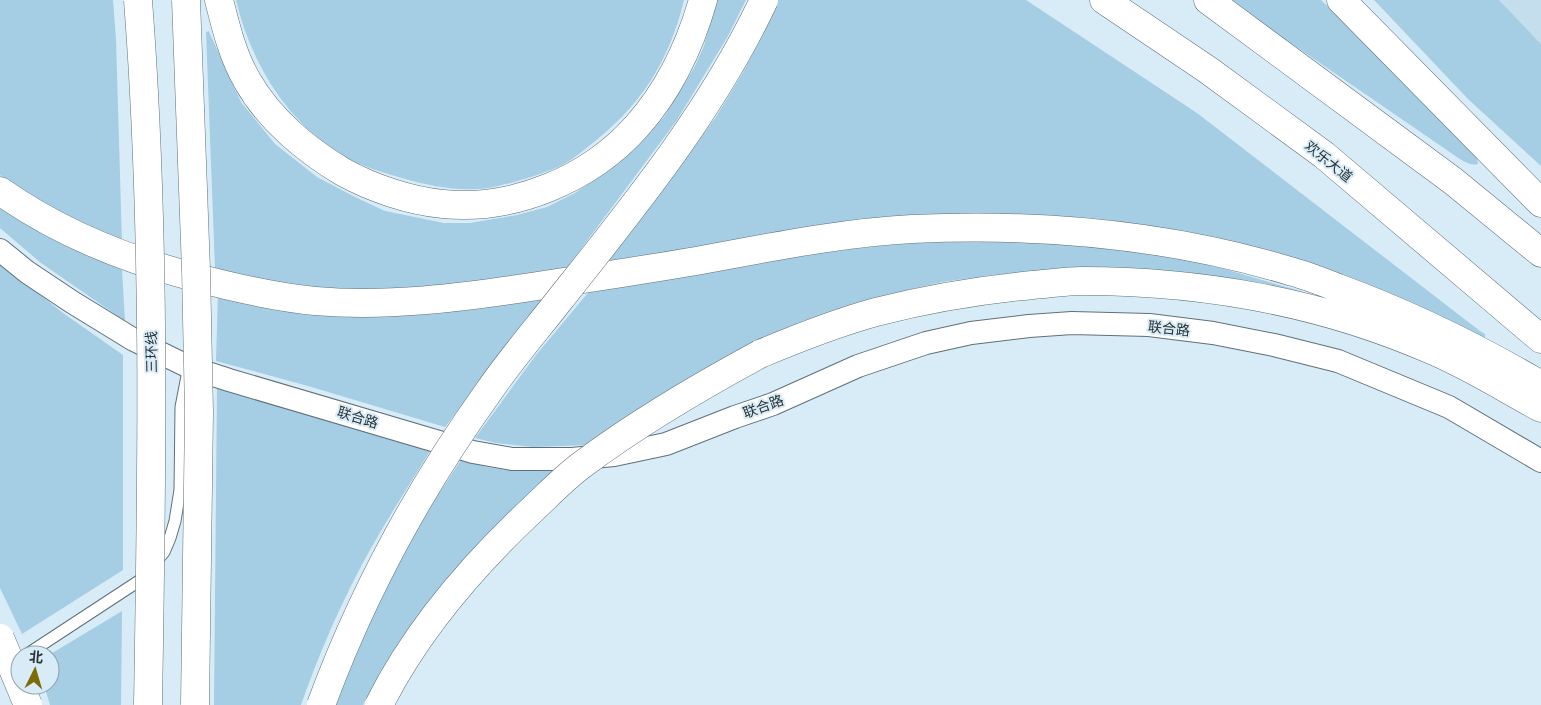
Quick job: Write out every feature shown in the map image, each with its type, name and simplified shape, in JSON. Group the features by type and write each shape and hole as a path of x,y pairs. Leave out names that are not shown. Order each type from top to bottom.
{"highway":[{"name":"三环线","path":"138,0 143,59 152,370 148,705"},
{"path":"186,0 199,412 195,705"},
{"path":"219,0 229,40 247,81 264,107 291,134 326,162 362,183 402,196 443,204 480,204 525,196 562,182 592,166 636,128 664,90 682,58 695,28 703,0"},
{"path":"321,705 339,655 383,562 427,483 490,390 678,146 734,59 764,0"},
{"name":"欢乐大道","path":"1104,0 1208,70 1324,155 1541,339"},
{"path":"1208,0 1453,181 1541,253"},
{"path":"1341,0 1541,203"},
{"path":"0,192 20,206 64,230 148,264 235,288 315,301 425,300 491,293 684,263 806,241 910,230 980,228 1068,231 1136,238 1210,250 1304,275 1366,298 1416,320 1476,348 1541,384"},
{"path":"379,705 406,658 463,581 512,529 582,465 698,388 760,354 827,327 875,313 942,297 1004,288 1080,281 1180,285 1265,299 1316,310 1371,327 1429,349 1484,376 1541,408"},
{"path":"0,638 28,705"}],"street":[{"name":"联合路","path":"0,250 27,272 72,302 134,340 189,367 473,452 512,459 572,459 614,455 666,444 773,404 858,366 935,341 971,333 1029,326 1072,324 1149,325 1212,333 1274,345 1338,361 1448,407 1541,461"}],"lane":[{"path":"41,645 142,579 164,552 175,521 180,490 180,407 189,367"}],"shaded area":[{"path":"0,0 113,0 116,39 122,243 74,221 0,175"},
{"path":"236,0 684,0 670,43 650,82 638,99 607,131 571,160 551,170 511,183 488,188 467,189 423,184 379,171 349,159 322,141 288,108 261,68 251,46"},
{"path":"716,0 746,0 728,36 677,120 566,269 462,287 317,292 215,269 206,32 209,31 241,102 275,144 317,177 385,211 444,223 470,223 517,215 547,207 575,193 625,157 664,117 694,68 704,46"},
{"path":"778,0 1026,0 1197,113 1485,334 1485,338 1483,339 1165,229 1094,219 1021,215 957,215 607,263 716,117 742,74"},
{"path":"1228,0 1321,0 1467,141 1476,152 1478,164 1468,163 1459,159"},
{"path":"1374,0 1499,0 1541,44 1541,166 1468,99"},
{"path":"1499,0 1541,0 1541,44"},
{"path":"0,202 45,232 122,270 125,321 41,263 0,228"},
{"path":"939,241 1058,244 1148,253 1208,265 1307,294 1036,272 991,275 942,282 854,304 803,321 722,359 659,396 588,445 533,447 496,443 475,438 536,355 592,288 842,249"},
{"path":"0,263 63,313 123,355 123,570 22,634 0,588"},
{"path":"218,291 549,291 445,427 216,361"},
{"path":"217,388 430,451 379,534 351,586 324,645 301,705 214,705"},
{"path":"461,460 506,470 559,471 398,645 363,705 335,705 375,610 402,554"},
{"path":"122,611 121,705 50,705 47,695 60,695 60,648"}]}
